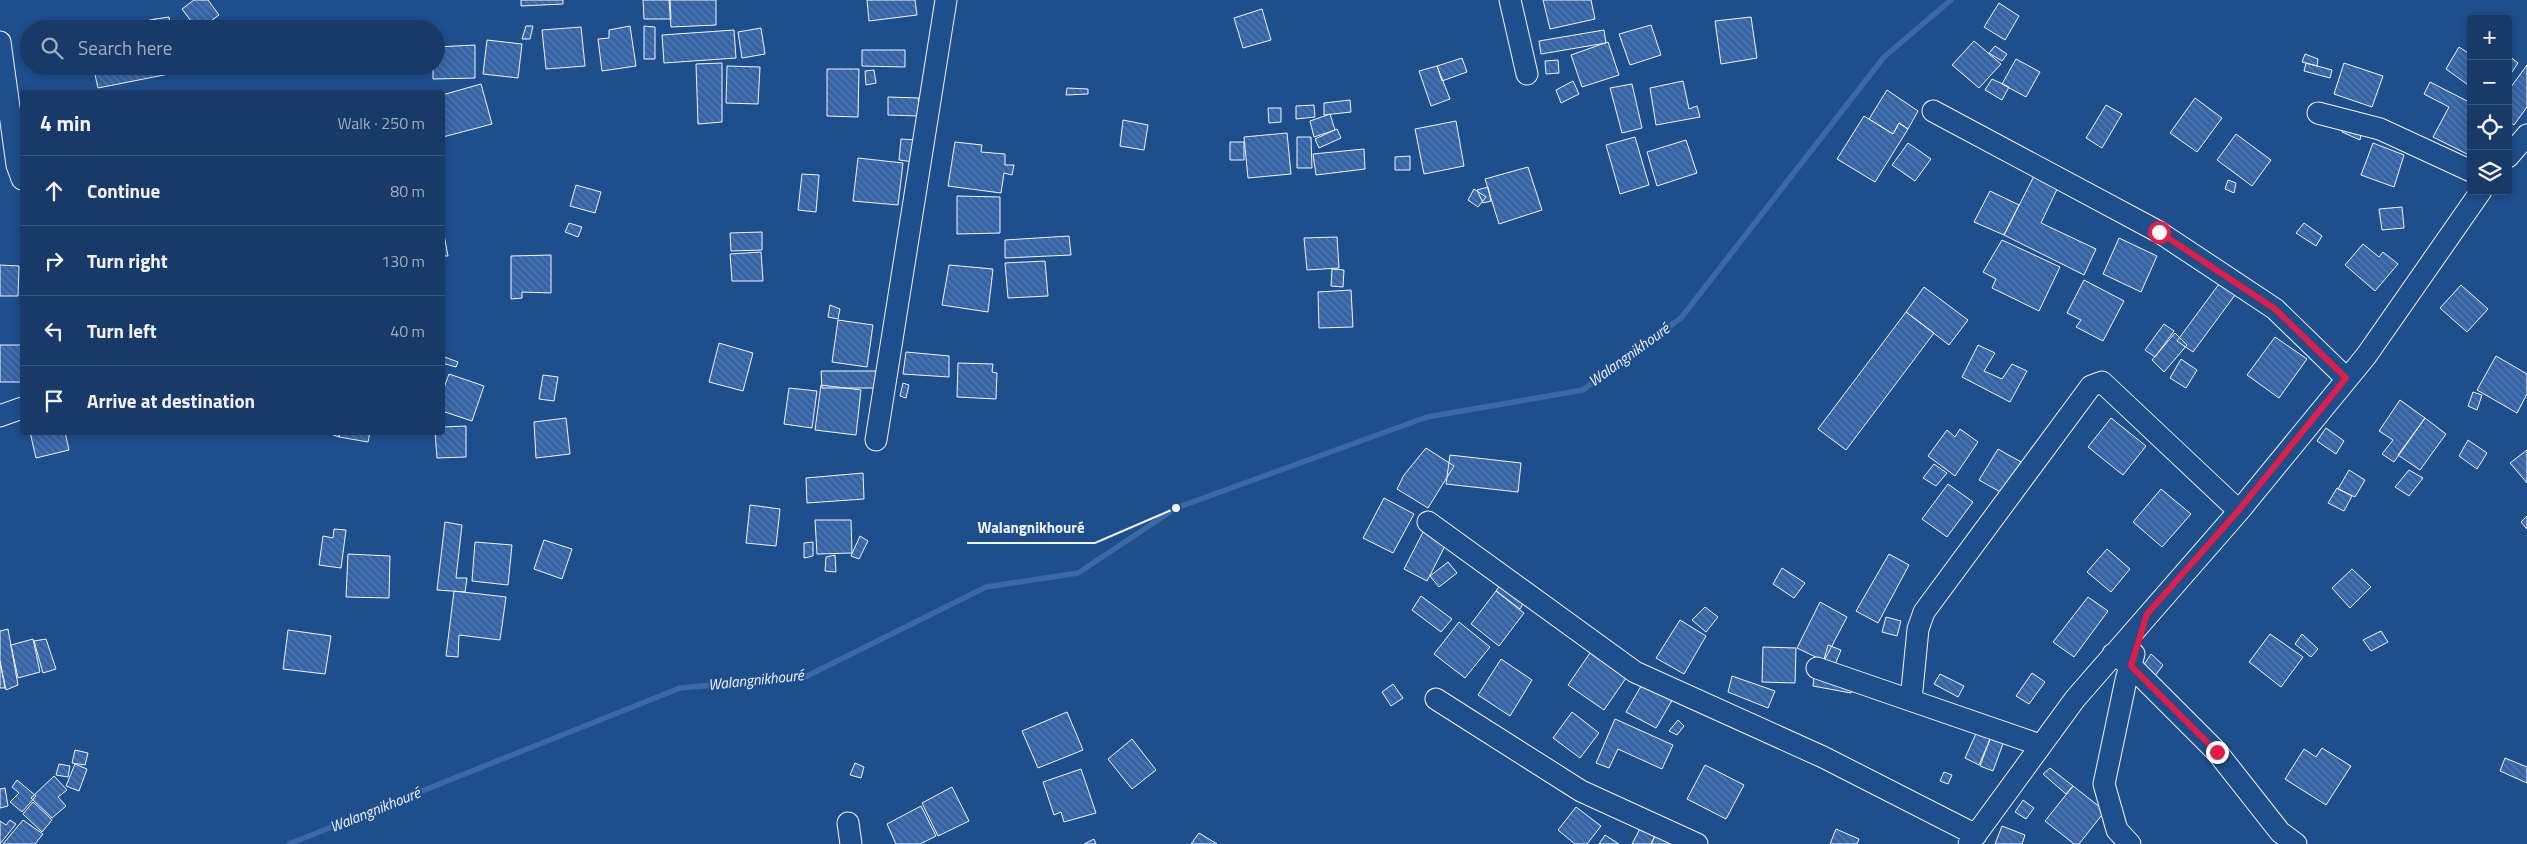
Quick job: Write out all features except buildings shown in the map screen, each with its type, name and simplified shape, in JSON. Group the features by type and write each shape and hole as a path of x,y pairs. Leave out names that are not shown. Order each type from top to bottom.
{"street":[{"path":"876,440 946,0"},
{"path":"1510,0 1527,74"},
{"path":"0,42 20,172"},
{"path":"1933,111 2159,232 2275,309 2346,378"},
{"path":"2318,113 2380,129 2467,169"},
{"path":"2512,152 2527,135"},
{"path":"1428,522 1635,672 1823,756 1973,840 2040,745 2113,654 2239,510 2366,356 2478,195"},
{"path":"1911,700 1918,629 1924,612 2096,383 2102,382 2239,510"},
{"path":"0,416 20,409"},
{"path":"2130,844 2118,830 2104,784 2131,666 2147,614"},
{"path":"2113,654 2131,666 2217,752 2280,832 2296,844"},
{"path":"1818,668 2040,745"},
{"path":"1436,699 1581,791 1697,844"}],"waterway":[{"name":"Walangnikhouré","path":"289,844 680,688 805,677 986,587 1078,573 1176,508 1427,417 1583,390 1681,318 1884,57 1951,0"}],"place":[{"name":"Walangnikhouré","path":"1176,508"}],"route":[{"path":"2159,232 2275,309 2346,378 2239,510 2147,614 2131,666 2217,752"}]}
